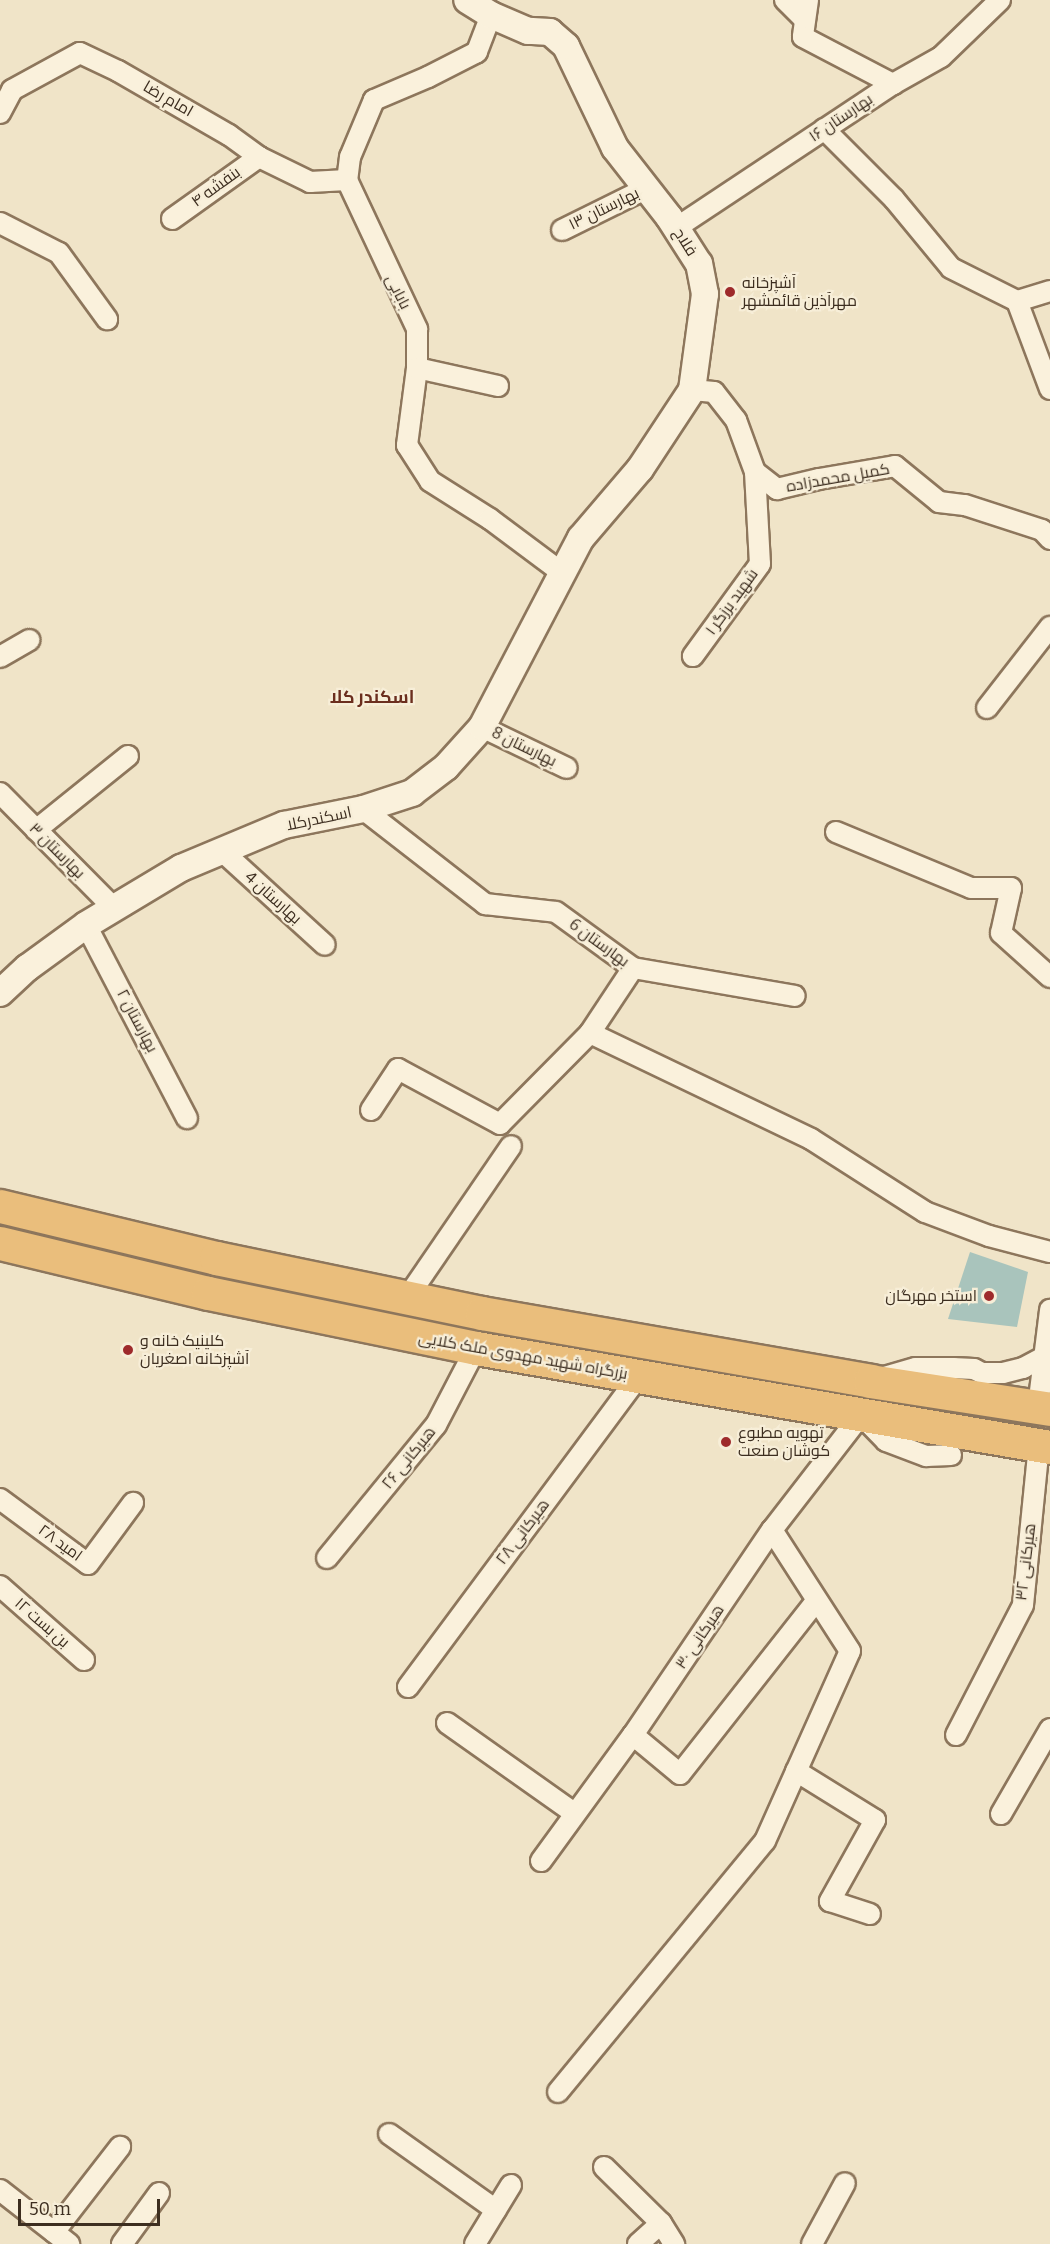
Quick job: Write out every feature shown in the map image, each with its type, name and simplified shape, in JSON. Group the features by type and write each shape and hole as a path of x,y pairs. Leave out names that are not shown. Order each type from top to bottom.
{"highway":[{"path":"0,1206 216,1258 407,1299 870,1381 1044,1408"},
{"name":"بزرگراه شهید مهدوی ملک کلایی","path":"0,1243 208,1293 476,1348 1044,1447"}],"street":[{"name":"فلاح","path":"467,0 491,15 528,31 550,32 567,46 615,148 676,228 699,264 705,294 692,390 640,469 581,538 561,572"},
{"path":"785,0 807,10 803,37 893,84"},
{"name":"بهارستان ۱۶","path":"676,228 893,84 941,57 1000,0"},
{"path":"347,180 350,157 374,100 428,77 477,52 491,15"},
{"name":"امام رضا","path":"0,113 12,90 80,53 118,71 219,129 260,157 310,182 347,180"},
{"path":"824,129 894,199 951,268 1017,301 1050,389"},
{"name":"بنفشه ۴","path":"172,219 260,157"},
{"name":"بابایی","path":"347,180 417,329 417,368 407,445 430,481 523,542 561,572"},
{"name":"بهارستان ۱۳","path":"562,230 647,188"},
{"path":"0,223 59,253 107,319"},
{"path":"1017,301 1050,291"},
{"path":"417,368 498,387"},
{"name":"شهید برزگر ۱","path":"692,390 714,392 736,420 755,472 760,564 693,656"},
{"name":"کمیل محمدزاده","path":"755,472 777,489 819,478 895,466 939,502 965,505 1042,530 1050,539"},
{"name":"اسکندرکلا","path":"0,993 27,968 86,925 181,868 284,825 363,809 412,792 446,766 482,727 561,572"},
{"path":"987,708 1050,627"},
{"path":"0,657 29,640"},
{"name":"بهارستان 8","path":"482,727 567,768"},
{"path":"36,830 128,756"},
{"name":"بهارستان ۳","path":"0,793 114,908"},
{"name":"بهارستان 6","path":"363,809 485,904 556,912 633,968 795,996"},
{"path":"836,832 971,888 1011,888 1001,933 1050,976"},
{"name":"بهارستان 4","path":"222,851 325,945"},
{"name":"بهارستان ۲","path":"86,925 187,1118"},
{"path":"371,1110 398,1069 500,1124 590,1033 633,968"},
{"path":"590,1033 811,1140 925,1212 989,1236 1050,1252"},
{"path":"407,1299 511,1146"},
{"path":"1044,1408 1044,1357 1050,1310"},
{"name":"هیرکانی ۲۶","path":"327,1558 436,1425 476,1348"},
{"path":"870,1381 916,1368 974,1369 982,1373 1003,1373 1023,1368 1044,1357"},
{"name":"هیرکانی ۲۸","path":"408,1687 638,1377"},
{"path":"861,1415 886,1441 926,1456 951,1455"},
{"name":"هیرکانی ۳۰","path":"541,1861 633,1735 772,1530 861,1415"},
{"name":"هیرکانی ۳۲","path":"957,1735 1023,1605 1044,1447"},
{"name":"امید ۲۸","path":"0,1499 88,1563 133,1503"},
{"path":"558,2092 765,1841 850,1651 772,1530"},
{"name":"بن بست ۱۲","path":"0,1586 84,1660"},
{"path":"633,1735 680,1774 817,1600"},
{"path":"447,1724 574,1814"},
{"path":"1001,1814 1050,1729"},
{"path":"796,1771 875,1820 830,1901 870,1914"},
{"path":"389,2134 496,2210"},
{"path":"0,2190 61,2238 120,2147"},
{"path":"604,2167 661,2223 674,2244"},
{"path":"812,2244 845,2183"},
{"path":"475,2244 511,2185"},
{"path":"122,2244 159,2193"},
{"path":"638,2244 661,2223"}],"water":[{"name":"استخر مهرگان","path":"970,1252 1028,1272 1017,1327 948,1319"}],"place":[{"name":"آشپزخانه مهرآذین قائمشهر","path":"730,292"},
{"name":"استخر مهرگان","path":"989,1296"},
{"name":"کلینیک خانه و آشپزخانه اصغریان","path":"128,1350"},
{"name":"تهویه مطبوع کوشان صنعت","path":"726,1442"}],"district":[{"name":"اسکندر کلا","path":"372,697"}]}
